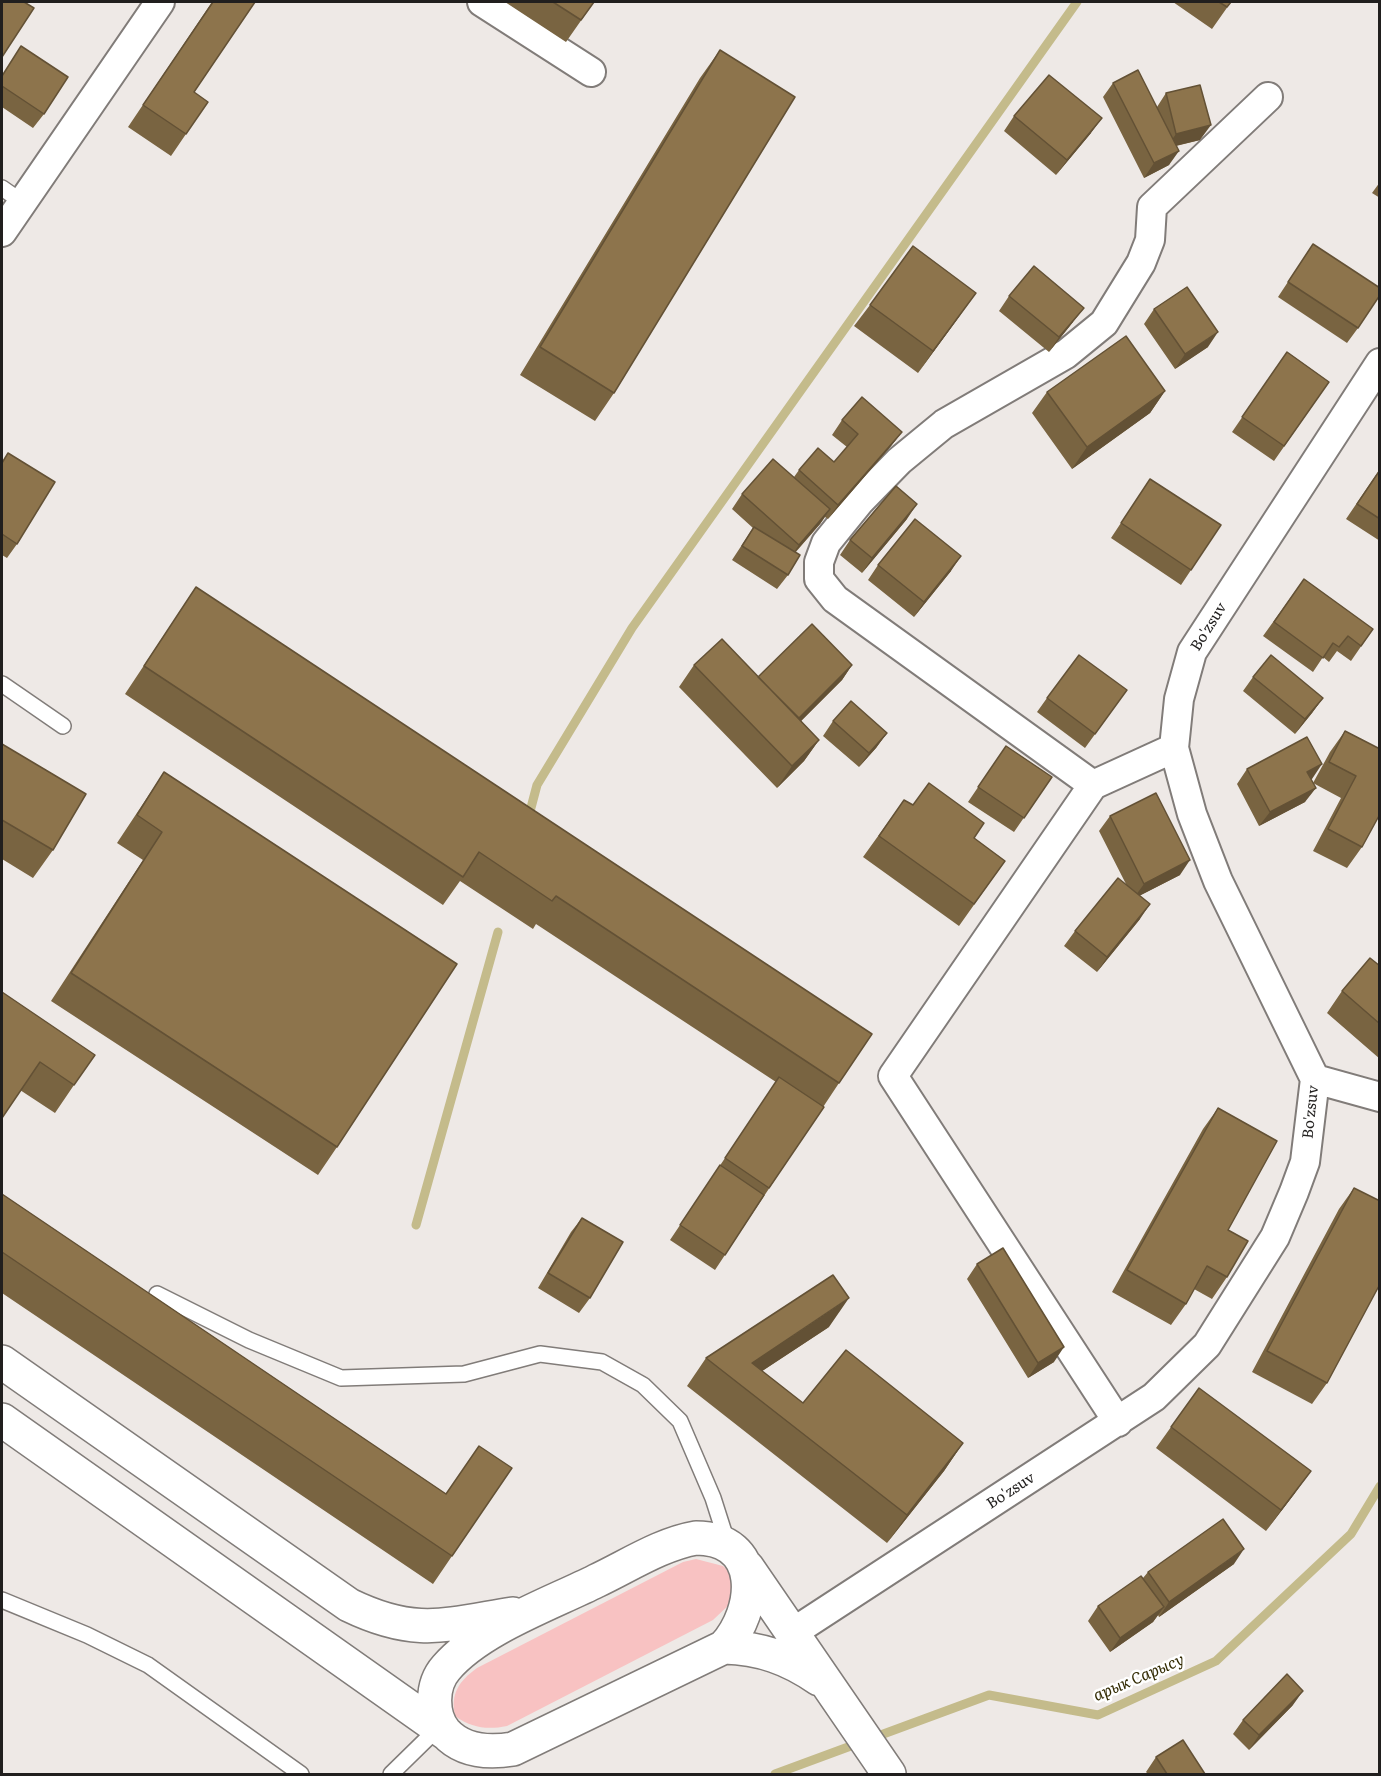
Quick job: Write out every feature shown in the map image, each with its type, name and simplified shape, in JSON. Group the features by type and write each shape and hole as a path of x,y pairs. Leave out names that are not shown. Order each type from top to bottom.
{"main road":[{"path":"2,1362 328,1591 373,1617 399,1625 426,1628 536,1611"},
{"path":"2,1420 443,1731 465,1745 484,1751 523,1746 724,1647 738,1630 748,1603 748,1585 737,1556"},
{"path":"443,1731 435,1705 439,1678 446,1669 486,1637 675,1543 706,1538 737,1556 887,1772"},
{"path":"724,1647 754,1649 781,1657 827,1685"}],"street":[{"path":"2,232 12,195 160,2"},
{"path":"482,2 591,72"},
{"path":"1093,786 835,599 819,579 819,562 826,543 860,501 899,461 944,424 1066,354 1104,323 1142,263 1150,240 1152,207 1268,98"},
{"name":"Bo'zsuv","path":"792,1633 1118,1422 1154,1396 1207,1345 1275,1237 1305,1161 1315,1079 1218,881 1192,814 1174,748 1179,699 1192,652 1380,363"},
{"path":"1118,1422 893,1076 1093,786 1174,748"},
{"path":"1315,1079 1380,1097"}],"lane":[{"path":"2,684 63,726"},
{"path":"158,1294 249,1340 341,1378 464,1374 540,1354 603,1362 643,1385 680,1421 737,1556"},
{"path":"2,1600 87,1635 148,1665 301,1774"},
{"path":"391,1774 443,1731"}],"shaded area":[{"path":"696,1559 723,1566 733,1575 732,1602 713,1620 507,1726 480,1727 455,1716 454,1701 457,1689 477,1668 683,1562"}],"building":[{"path":"2,2 24,2 34,8 2,57"},
{"path":"213,2 255,2 194,92 208,102 186,134 143,105"},
{"path":"553,2 594,2 581,20"},
{"path":"1219,2 1231,2 1227,7"},
{"path":"21,46 68,77 44,114 2,86 2,76"},
{"path":"720,50 795,97 614,393 540,347"},
{"path":"1138,70 1179,151 1154,163 1113,83"},
{"path":"1049,75 1102,118 1067,160 1014,116"},
{"path":"1200,85 1211,125 1176,134 1166,93"},
{"path":"1313,244 1380,288 1380,295 1358,328 1288,282"},
{"path":"913,246 976,293 933,351 870,305"},
{"path":"1034,266 1084,308 1059,337 1009,296"},
{"path":"1187,287 1218,332 1185,354 1154,309"},
{"path":"1126,336 1165,391 1087,447 1047,392"},
{"path":"1287,352 1329,382 1284,446 1242,417"},
{"path":"862,397 902,432 838,505 799,470 818,448 834,462 858,434 842,420"},
{"path":"8,453 55,482 17,544 2,534 2,463"},
{"path":"773,459 830,509 799,545 742,494"},
{"path":"1380,470 1380,519 1357,504"},
{"path":"1150,479 1221,525 1191,570 1121,523"},
{"path":"896,486 917,504 872,558 850,540"},
{"path":"915,519 961,556 924,602 878,565"},
{"path":"754,527 800,555 788,575 742,546"},
{"path":"1304,579 1373,629 1361,646 1348,636 1339,647 1333,643 1323,658 1274,622"},
{"path":"196,587 872,1034 839,1083 556,896 552,901 479,852 463,877 144,666"},
{"path":"812,624 852,665 799,718 758,677"},
{"path":"722,639 819,740 792,766 694,665"},
{"path":"1079,655 1127,690 1095,734 1047,698"},
{"path":"1271,655 1323,698 1305,719 1253,677"},
{"path":"851,701 887,733 869,753 833,721"},
{"path":"1345,731 1380,749 1380,814 1362,847 1328,829 1356,776 1329,762"},
{"path":"1307,737 1322,764 1307,772 1316,788 1270,812 1247,769"},
{"path":"2,744 86,794 53,850 2,820"},
{"path":"1006,746 1052,777 1024,818 978,787"},
{"path":"164,772 457,964 337,1147 71,973 162,832 137,815"},
{"path":"929,783 984,823 974,838 1005,861 974,904 879,836 904,800 913,805"},
{"path":"1156,793 1190,860 1144,884 1110,816"},
{"path":"1118,878 1150,904 1107,957 1075,931"},
{"path":"1370,958 1380,966 1380,1024 1342,991"},
{"path":"2,992 95,1055 74,1085 40,1062 2,1118"},
{"path":"779,1077 824,1107 769,1188 725,1158"},
{"path":"1218,1108 1277,1141 1228,1230 1248,1241 1227,1277 1207,1266 1186,1304 1127,1270"},
{"path":"720,1165 764,1195 725,1255 680,1225"},
{"path":"1354,1188 1380,1201 1380,1284 1327,1383 1267,1351"},
{"path":"2,1194 446,1494 479,1446 512,1468 452,1556 2,1252"},
{"path":"582,1218 623,1242 590,1298 548,1273"},
{"path":"1003,1248 1064,1347 1038,1363 977,1264"},
{"path":"833,1275 849,1298 752,1363 803,1403 846,1350 963,1443 907,1515 706,1358"},
{"path":"1199,1388 1311,1471 1281,1510 1171,1427"},
{"path":"1223,1519 1244,1549 1169,1602 1148,1572"},
{"path":"1141,1576 1164,1607 1120,1638 1098,1606"},
{"path":"1287,1674 1303,1691 1259,1735 1243,1720"},
{"path":"1183,1740 1205,1774 1167,1774 1156,1757"}],"waterway":[{"path":"528,819 537,785 632,628 1077,2"},
{"path":"416,1225 498,932"},
{"name":"арык Сарысу","path":"775,1774 989,1695 1098,1715 1216,1661 1351,1534 1380,1486"}]}
